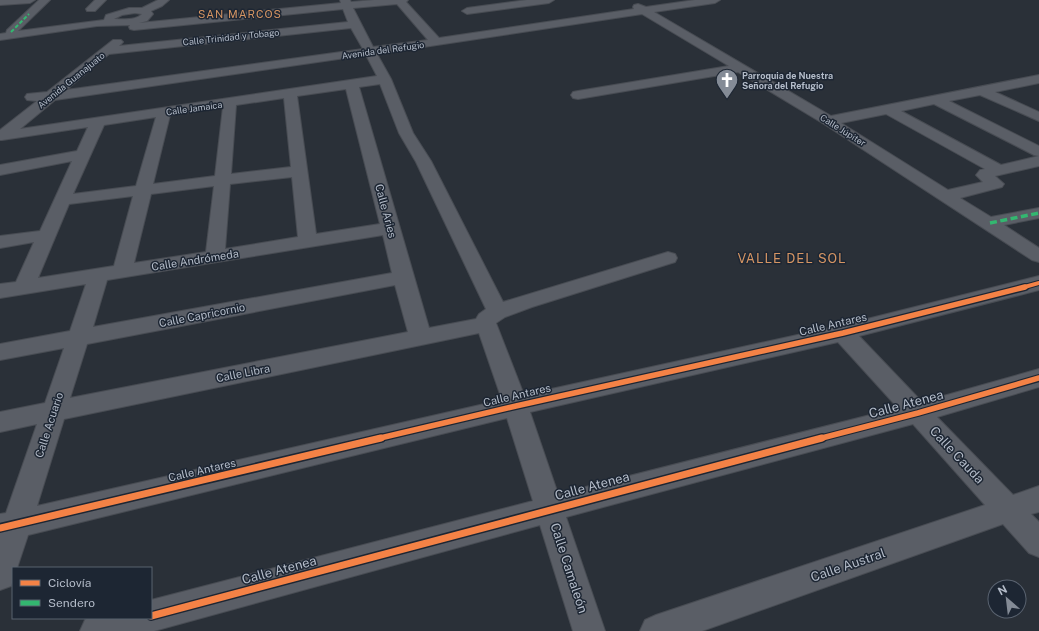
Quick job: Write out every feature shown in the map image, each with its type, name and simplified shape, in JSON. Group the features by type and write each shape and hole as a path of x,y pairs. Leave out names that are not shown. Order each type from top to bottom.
{"street":[{"path":"0,2 30,0"},
{"path":"6,33 45,0"},
{"path":"91,9 101,0"},
{"path":"6,33 95,20 114,20 130,11 159,0"},
{"path":"399,0 436,42"},
{"path":"6,33 114,20 403,0"},
{"path":"491,34 465,9 549,0"},
{"name":"Avenida del Refugio","path":"32,97 52,96 491,34 636,7 715,0"},
{"name":"Calle Camaleón","path":"346,3 355,24 385,79 414,151 423,161 486,321 516,406 589,631"},
{"name":"Avenida Guanajuato","path":"1,133 52,96 107,51 141,18 160,4 165,5"},
{"name":"Calle Júpiter","path":"636,7 829,121 990,223 1039,256"},
{"path":"130,11 141,18"},
{"path":"15,15 29,14"},
{"name":"Avenida Guanajuato","path":"1,133 32,97 105,37 114,20"},
{"name":"Calle Trinidad y Tobago","path":"107,51 355,24"},
{"path":"578,95 741,68"},
{"name":"Calle Jamaica","path":"1,133 98,122 385,79"},
{"path":"829,121 1039,79"},
{"name":"Calle Aries","path":"352,85 403,277 421,338"},
{"path":"983,91 1039,117"},
{"path":"290,94 308,242"},
{"path":"936,100 1039,152"},
{"path":"215,256 230,102"},
{"path":"888,108 999,170"},
{"path":"122,271 164,112"},
{"path":"24,287 98,122"},
{"path":"0,170 83,154"},
{"path":"946,196 993,186 996,184 984,174 1039,161"},
{"path":"62,200 299,171"},
{"path":"990,223 1039,213"},
{"name":"Calle Andrómeda","path":"0,291 390,228"},
{"path":"0,242 48,235"},
{"name":"Calle Libra","path":"0,422 421,338 486,321 525,302 668,258"},
{"name":"Calle Acuario","path":"0,575 9,526 54,411 99,275"},
{"name":"Calle Capricornio","path":"0,352 403,277"},
{"name":"Calle Antares","path":"9,526 516,406 843,333 1039,283"},
{"name":"Calle Cauda","path":"843,333 1039,543"},
{"name":"Calle Atenea","path":"152,616 550,509 918,413 1039,378"},
{"name":"Calle Austral","path":"656,631 1039,499"},
{"path":"96,631 140,619"}],"marked path":[{"path":"11,32 29,14"},
{"path":"990,223 1039,213"}],"cycle path":[{"path":"0,528 516,406 843,333 1039,283"},
{"path":"152,616 550,509 918,413 1039,378"}],"place":[{"name":"Parroquia de Nuestra Señora del Refugio","path":"727,100"}],"district":[{"name":"SAN MARCOS","path":"240,14"},
{"name":"VALLE DEL SOL","path":"792,258"}]}
